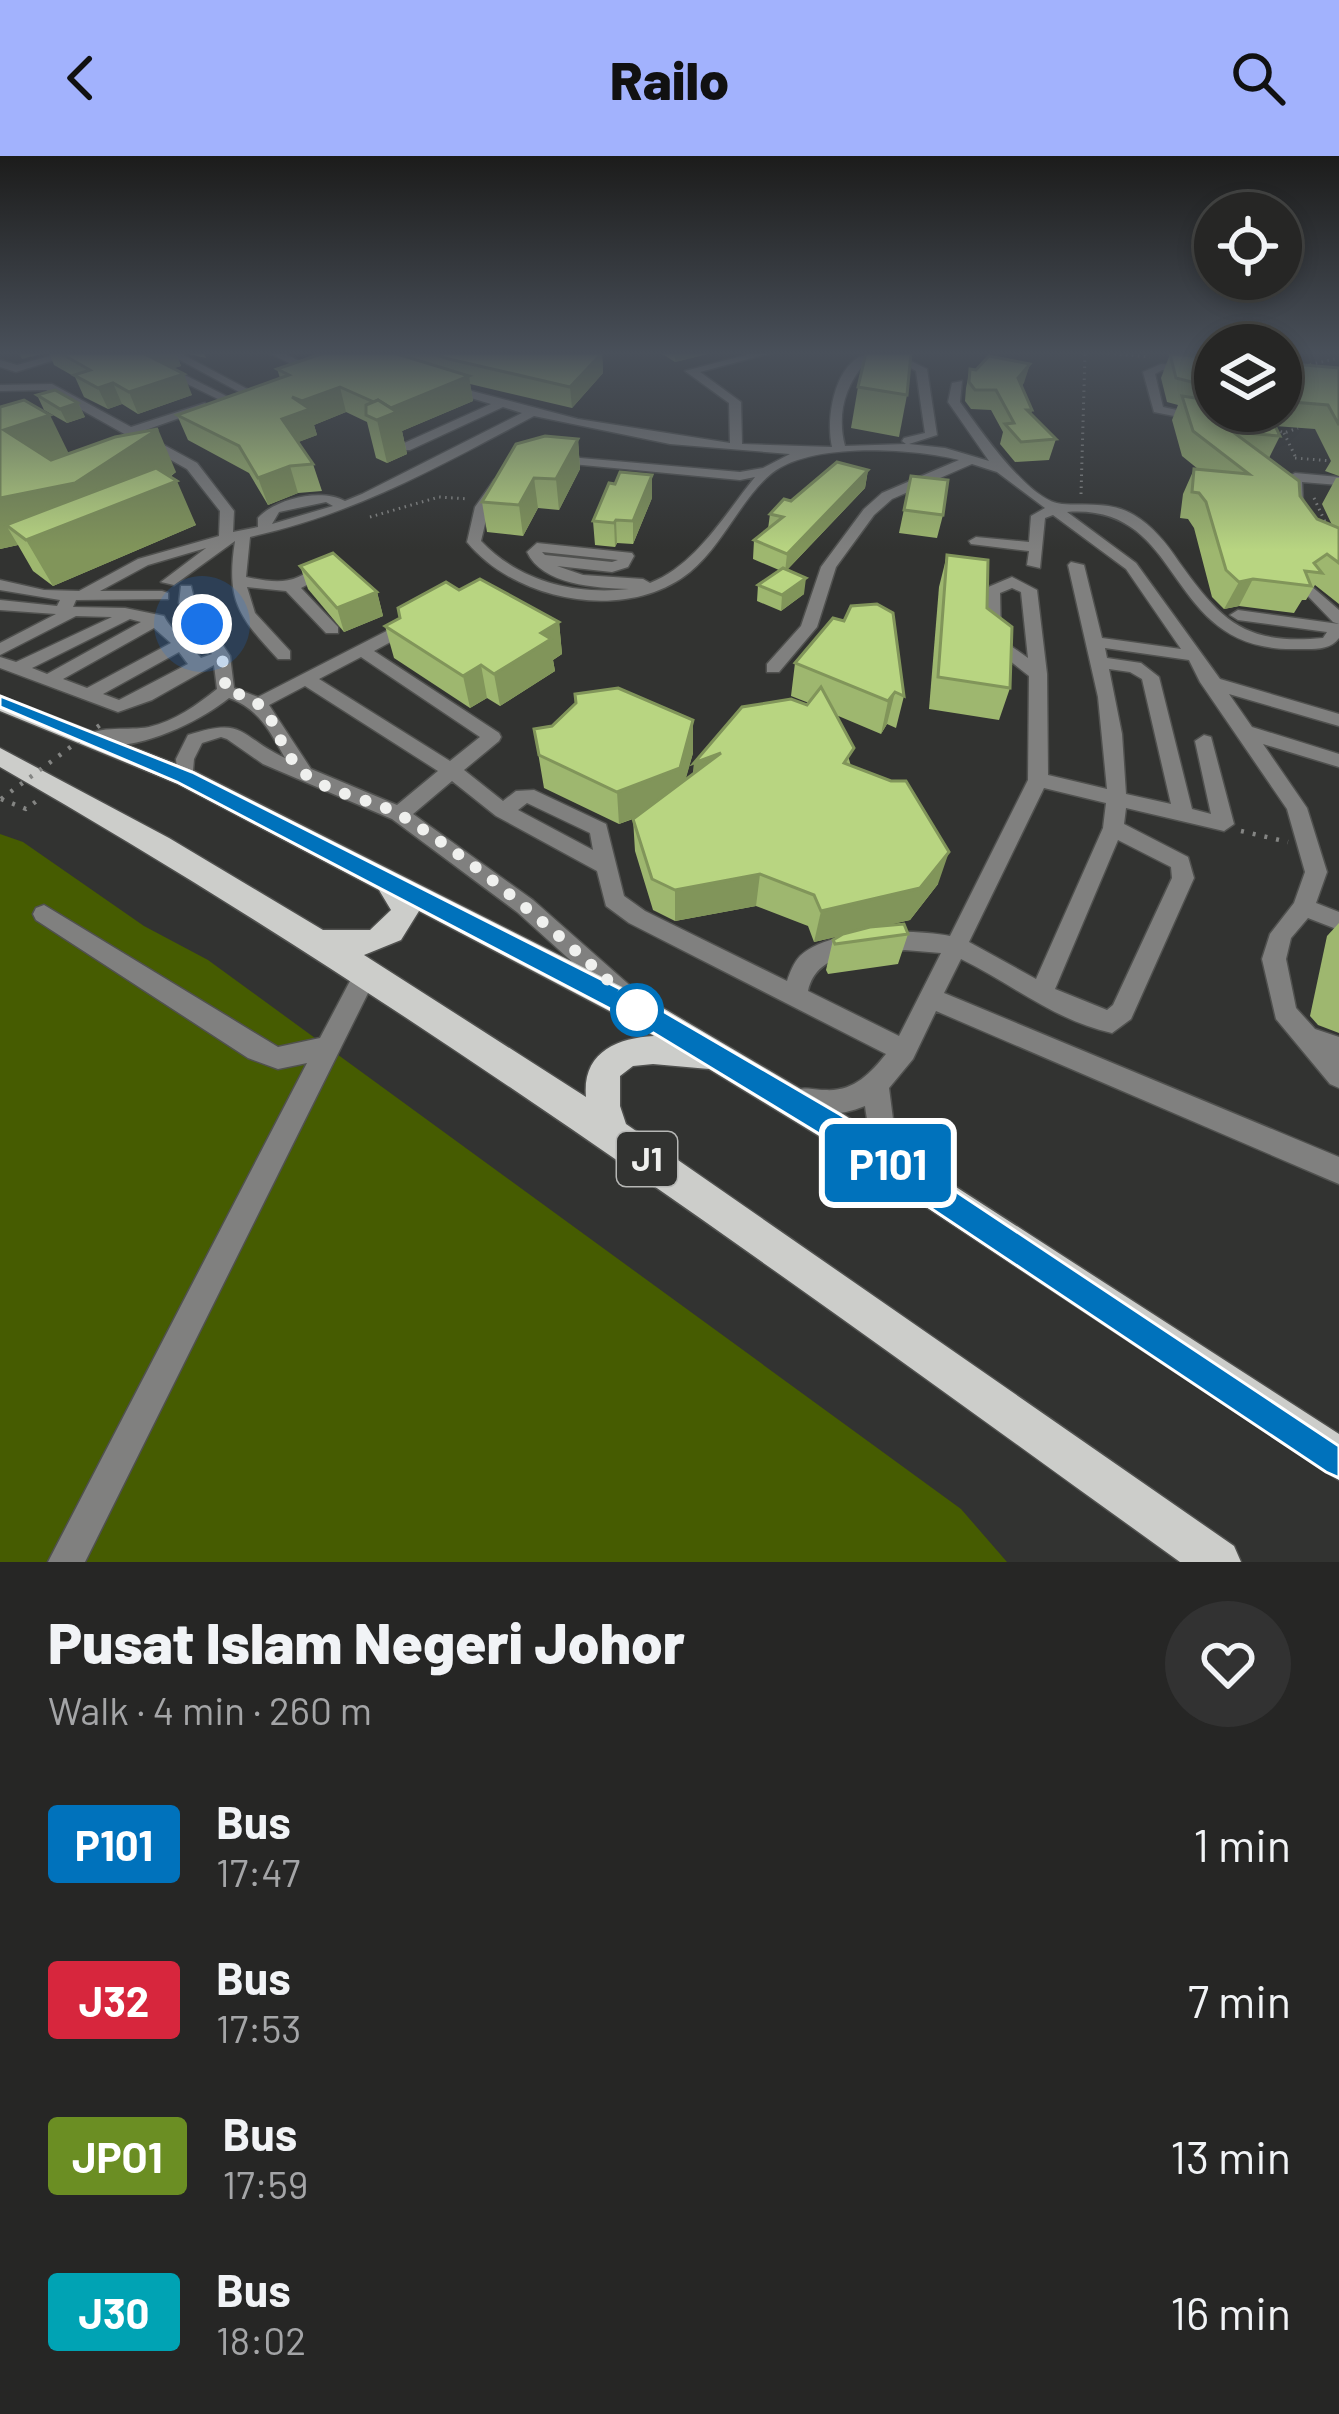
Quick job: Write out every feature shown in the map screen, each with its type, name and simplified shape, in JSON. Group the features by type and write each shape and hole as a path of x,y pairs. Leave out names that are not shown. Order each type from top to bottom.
{"main road":[{"path":"0,703 99,730 646,1015 910,1177 1339,1459"},
{"name":"J1","path":"0,756 367,970 613,1135 1218,1562"},
{"path":"323,941 366,945 392,934 405,910 390,884"},
{"path":"613,1135 599,1097 599,1077 611,1060 630,1049 660,1048 742,1071"}],"street":[{"path":"105,419 192,466 218,494 234,538 241,609 284,655"},
{"path":"128,432 175,419"},
{"path":"406,448 470,419"},
{"path":"0,650 100,583 180,549 266,530 266,518 274,509 328,497 342,507 519,419"},
{"path":"573,419 736,445 807,451"},
{"path":"735,419 736,445"},
{"path":"837,444 839,419"},
{"path":"527,460 573,458 708,476 767,471 807,451 837,444 918,441 932,435 929,419"},
{"path":"960,419 972,453"},
{"path":"837,444 972,453 1004,471 1131,566 1298,808 1316,872 1304,907 1281,934 1274,959 1285,1012 1339,1076"},
{"path":"772,668 809,627 829,567 869,512 887,496 972,453"},
{"path":"506,472 474,527 474,542 505,572 533,586 607,599 644,594 674,582 767,471"},
{"path":"1297,522 1295,477 1339,481"},
{"path":"1035,565 1038,516 1057,509 1105,508 1134,518 1215,618 1248,639 1328,642 1338,626"},
{"path":"0,605 24,608 175,591 196,565 234,538"},
{"path":"976,541 1036,547"},
{"path":"537,547 627,556 623,564 612,567 537,559 537,547"},
{"path":"237,580 291,587 315,577 328,557"},
{"path":"537,559 553,570 589,581 674,582"},
{"path":"1041,994 1113,828 1120,799 1076,565"},
{"path":"742,1071 822,1105 839,1105 876,1088 904,1051 1038,781 1038,674 1029,590 1012,582 997,586 992,591 993,641 1038,674"},
{"path":"0,585 158,619 196,664"},
{"path":"291,587 332,630"},
{"path":"1310,590 1338,626"},
{"path":"175,591 222,656 226,691"},
{"path":"0,618 24,608"},
{"path":"265,709 433,612"},
{"path":"9,665 129,615"},
{"path":"1238,615 1338,626"},
{"path":"49,680 158,619"},
{"path":"88,695 182,644"},
{"path":"363,651 491,733 485,748 399,814"},
{"path":"1096,652 1192,655"},
{"path":"1096,652 1150,677 1183,814"},
{"path":"9,665 118,706 138,701 196,664 222,656"},
{"path":"309,681 452,771 503,811 605,866 614,900 637,917 904,1051"},
{"path":"1209,682 1339,720"},
{"path":"226,691 265,709 304,774"},
{"path":"99,730 130,738 173,729 226,691"},
{"path":"245,744 262,732 265,709"},
{"path":"1244,731 1339,761"},
{"path":"185,777 185,759 195,740 204,734 233,734 304,774 399,814 525,906 646,1015"},
{"path":"1038,781 1224,824 1204,742"},
{"path":"796,995 808,964 834,950 896,943 957,947 1041,994 1092,1018 1112,1022 1122,1012 1183,878 1180,863 1113,828"},
{"path":"1304,907 1339,921"},
{"path":"44,914 257,1050 278,1058 328,1048"},
{"path":"66,1562 367,970"},
{"path":"932,999 1339,1172"},
{"path":"1301,1036 1339,1048"},
{"path":"876,1088 881,1130 910,1177"}],"path":[{"path":"1275,444 1290,446"},
{"path":"1295,458 1330,460"},
{"path":"370,517 439,496 487,500"},
{"path":"1,799 99,730"},
{"path":"1,799 26,809"},
{"path":"1234,829 1312,847"}],"green space":[{"path":"0,834 23,842 144,926 208,960 961,1509 1007,1562 0,1562"}],"building":[{"path":"0,419 39,419 4,430 51,460 115,437 158,429 75,483 0,498"},
{"path":"184,419 283,419 313,464 290,466 258,478 239,446"},
{"path":"1012,419 1036,419 1056,439 1021,442 1005,424 1014,423"},
{"path":"1194,432 1233,432 1299,481 1300,496 1317,519 1339,528 1339,563 1327,554 1314,563 1322,573 1305,571 1311,586 1253,579 1239,582 1226,570 1206,502 1192,492 1194,469 1249,474"},
{"path":"1233,432 1278,432 1280,436"},
{"path":"545,436 578,439 556,479 534,478 519,505 482,502 516,444"},
{"path":"837,462 868,470 787,554 754,540 783,517 770,514 784,499 791,501"},
{"path":"156,468 177,481 26,540 6,525"},
{"path":"620,472 652,475 633,521 593,521 609,483 615,484"},
{"path":"911,476 948,480 943,515 904,510"},
{"path":"333,553 377,592 337,608 300,566"},
{"path":"947,555 988,560 987,608 1012,627 1010,688 938,677"},
{"path":"783,568 806,578 782,595 758,585"},
{"path":"480,579 559,622 541,633 551,639 494,674 481,665 463,676 385,626 400,618 398,608 446,582 459,590"},
{"path":"877,604 893,613 904,696 895,692 888,701 795,663 833,618 844,621 851,606"},
{"path":"821,687 854,748 844,763 891,781 906,781 949,852 920,888 821,911 814,895 760,874 675,890 652,879 633,819 721,753 694,763 742,707 791,699 807,705"},
{"path":"618,688 693,720 680,768 617,792 539,755 534,729 552,726 576,703 575,694"},
{"path":"904,924 908,934 835,944 833,940 870,927"}],"bus line":[{"name":"P101","path":"0,703 185,777 646,1015 831,1125 1339,1459"}],"route":[{"path":"202,624 222,656 226,691 254,698 267,708 304,774 419,827 525,906 646,1015 637,1010"}]}
